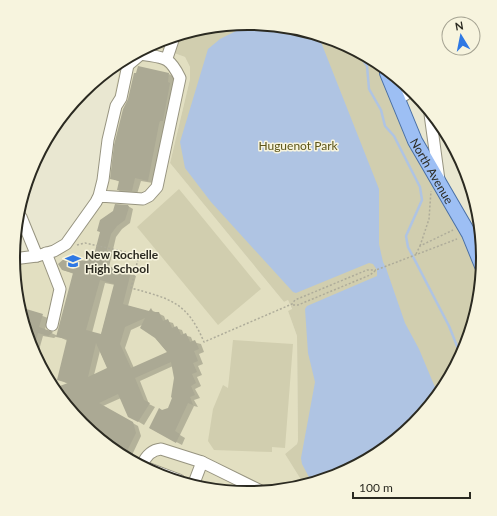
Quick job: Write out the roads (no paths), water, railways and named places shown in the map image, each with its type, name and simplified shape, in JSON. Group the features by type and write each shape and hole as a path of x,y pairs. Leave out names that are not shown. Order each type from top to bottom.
{"main road":[{"name":"North Avenue","path":"389,78 435,188 474,245 477,253"}],"street":[{"path":"167,58 172,43"},
{"path":"99,196 143,199 157,187 180,78 176,68 167,58 144,54"},
{"path":"20,258 42,255 66,244 99,196 108,140 116,106 121,98 128,65 134,60"},
{"path":"397,100 407,93"},
{"path":"430,120 435,188"},
{"path":"23,221 60,289 52,325"},
{"path":"144,461 149,453 154,450 161,449 202,462 251,486"},
{"path":"195,480 202,462"}],"water":[{"name":"Huguenot Park","path":"238,30 263,30 278,31 308,37 321,42 379,189 379,244 383,262 405,323 419,349 436,389 410,420 388,439 350,463 310,478 302,464 301,458 315,382 308,353 305,309 307,306 377,276 377,270 373,264 369,263 296,293 293,292 211,202 185,168 180,142 208,49 220,39"}],"waterway":[{"path":"363,60 367,66 369,89 381,110 385,126 394,136 420,187 422,200 406,236 408,247 449,326 458,349"}],"place":[{"name":"New Rochelle High School","path":"73,261"}]}
